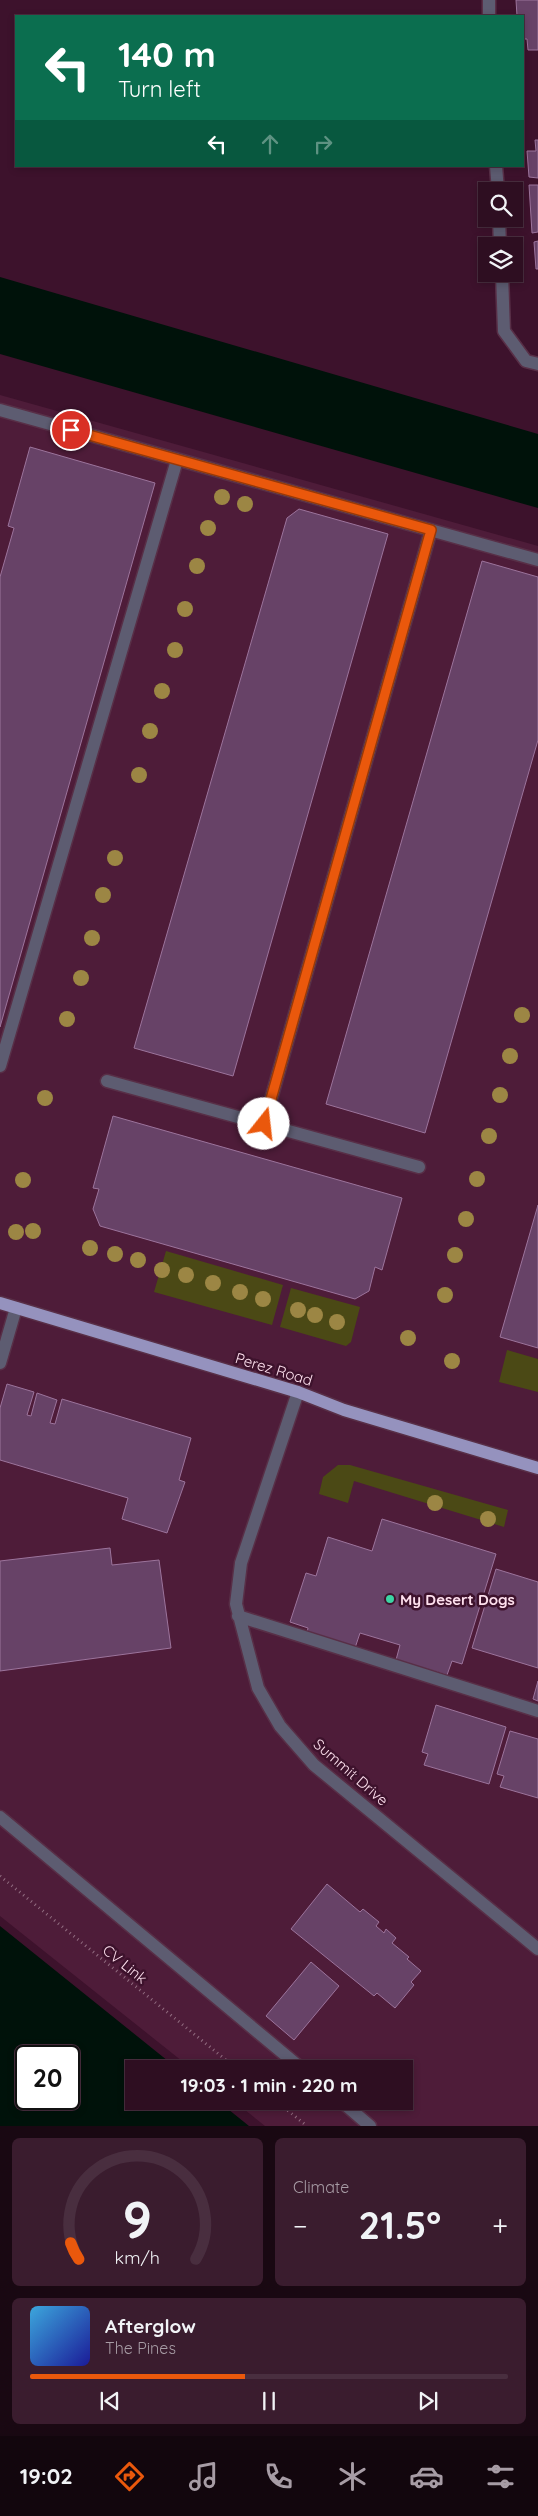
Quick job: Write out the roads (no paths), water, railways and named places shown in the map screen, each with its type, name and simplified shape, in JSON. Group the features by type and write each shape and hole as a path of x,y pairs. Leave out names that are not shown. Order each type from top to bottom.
{"main road":[{"name":"Perez Road","path":"0,1303 298,1392 344,1410 538,1468"}],"street":[{"path":"488,0 489,15"},
{"path":"496,167 497,182"},
{"path":"502,282 504,331 526,360 538,364"},
{"path":"0,410 538,560"},
{"path":"0,1066 177,460"},
{"path":"264,1124 431,530"},
{"path":"107,1080 419,1167"},
{"path":"0,1363 16,1308"},
{"name":"Summit Drive","path":"298,1392 241,1563 236,1604 258,1688 280,1726 314,1765 538,1949"},
{"path":"238,1616 538,1710"},
{"path":"0,1817 291,2060"},
{"path":"351,2110 370,2126"}],"place":[{"name":"My Desert Dogs","path":"390,1599"}]}
